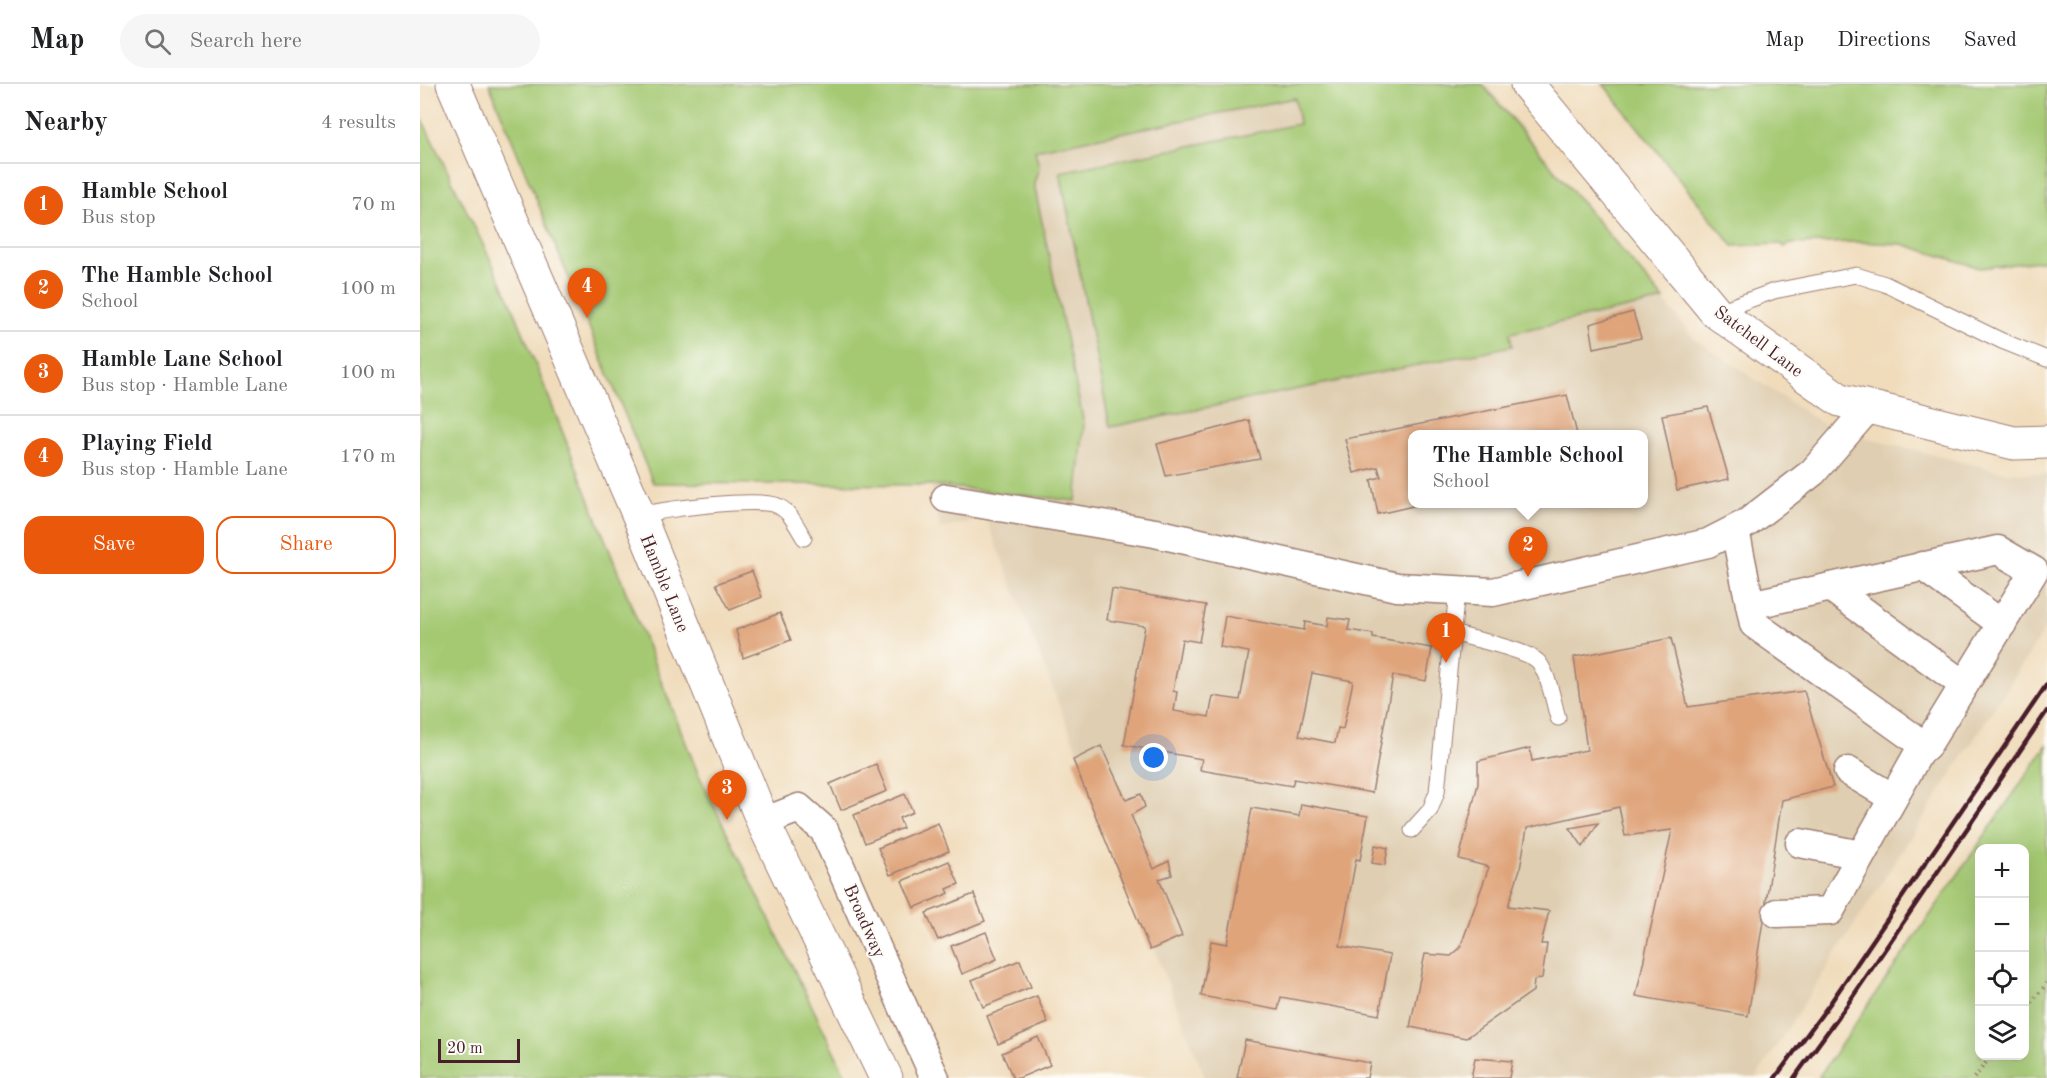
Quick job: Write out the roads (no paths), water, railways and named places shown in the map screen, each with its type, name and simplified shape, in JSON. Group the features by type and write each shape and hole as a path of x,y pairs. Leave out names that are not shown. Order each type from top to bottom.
{"main road":[{"name":"Hamble Lane","path":"453,84 639,516 763,822 886,1078"},
{"name":"Satchell Lane","path":"1527,84 1716,312 1840,400 2014,443 2047,442"}],"street":[{"path":"946,498 1155,533 1397,587 1493,592 1708,543 1735,530 1813,472 1869,407"},
{"path":"1735,530 1750,605 1754,624 1926,747 2034,571 1998,550 1750,605"},
{"path":"1922,566 2002,624"},
{"path":"1830,587 1964,685"},
{"path":"1777,913 1830,911 1923,745"},
{"path":"1848,771 1893,798"},
{"name":"Broadway","path":"763,822 799,808 824,830 935,1078"},
{"path":"1800,843 1862,855"}],"lane":[{"path":"1716,312 1774,291 1856,275 1885,284 2002,341 2047,359"},
{"path":"639,516 656,511 707,505 768,503 779,506 787,513 804,538"},
{"path":"1412,830 1430,810 1437,792 1457,590"},
{"path":"1453,633 1525,653 1537,660 1545,673 1558,718"}],"railway":[{"path":"1775,1078 1831,1002 2047,684"},
{"path":"1794,1078 1847,1005 2047,711"}],"place":[{"name":"Playing Field","path":"587,318"},
{"name":"The Hamble School","path":"1528,577"},
{"name":"Hamble School","path":"1446,663"},
{"name":"Hamble Lane School","path":"727,820"}]}
